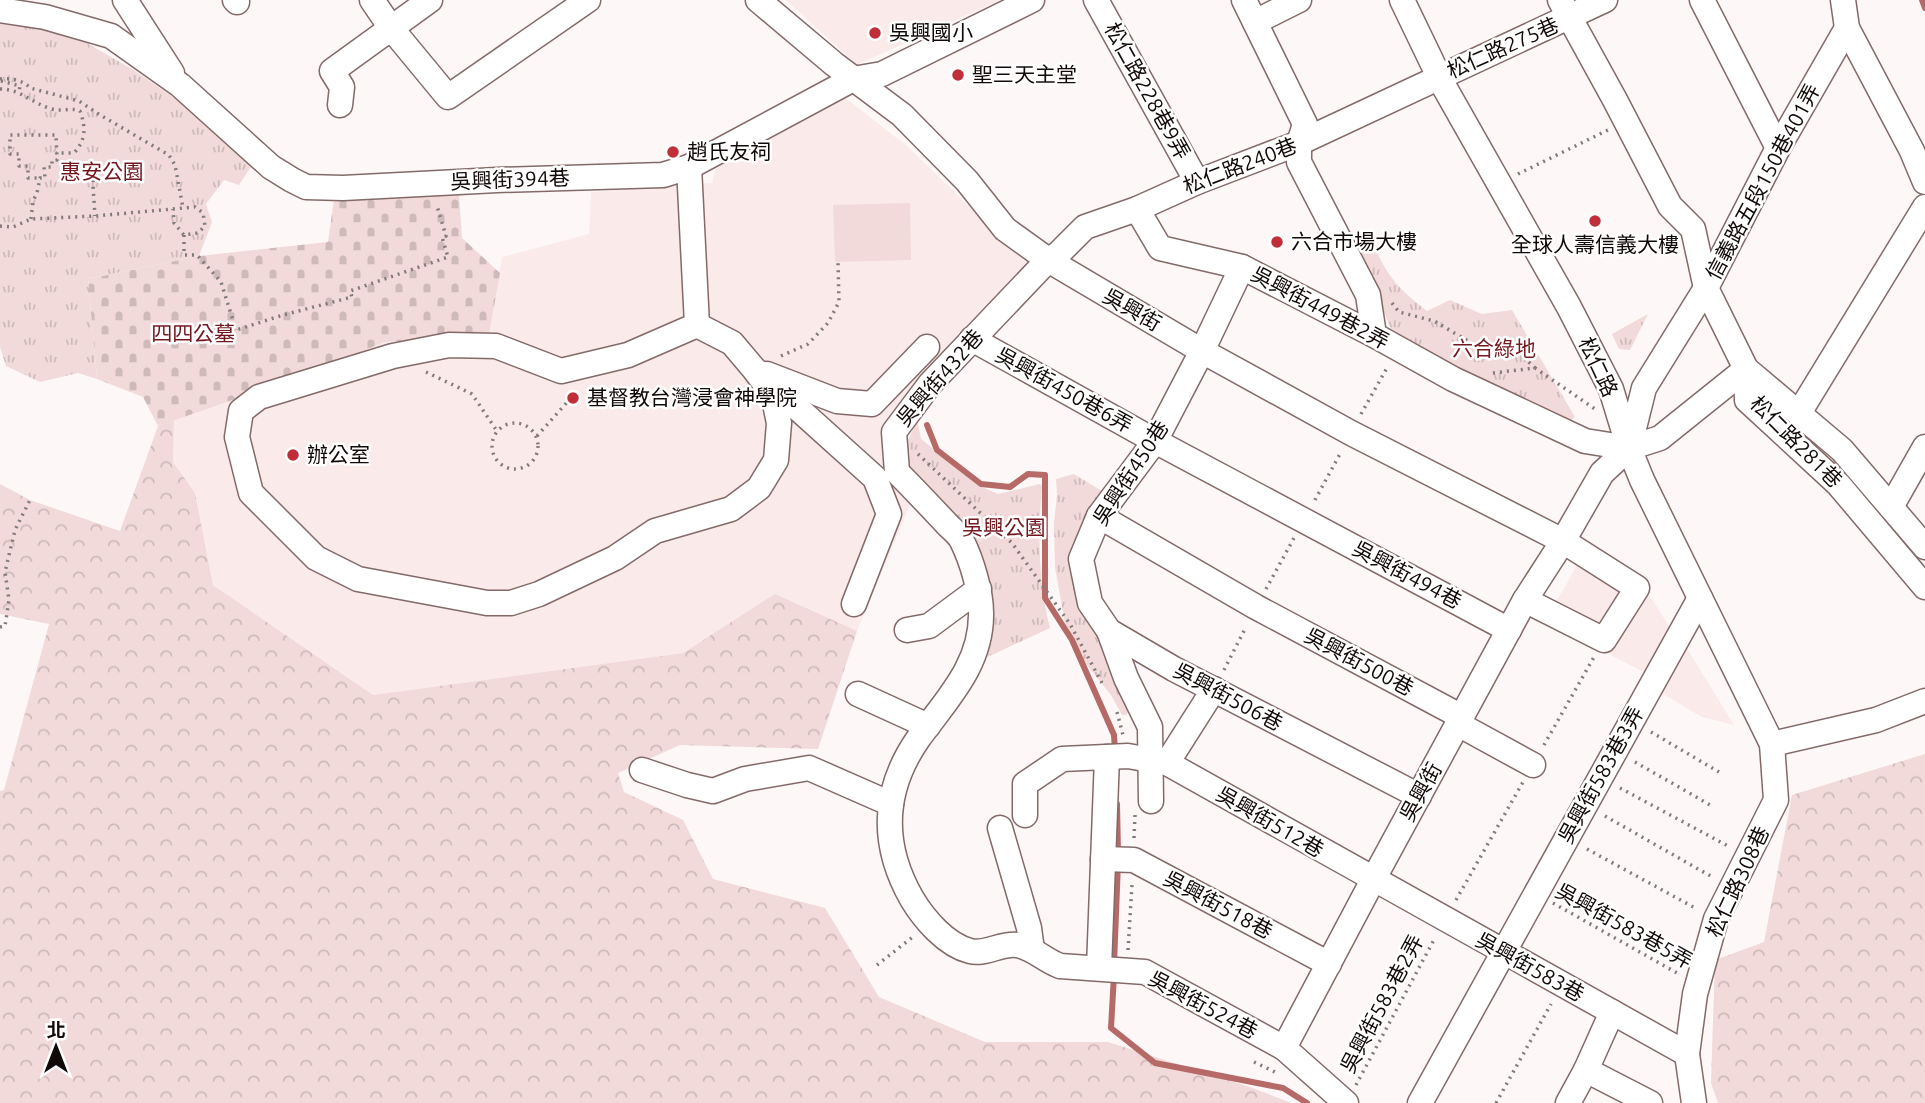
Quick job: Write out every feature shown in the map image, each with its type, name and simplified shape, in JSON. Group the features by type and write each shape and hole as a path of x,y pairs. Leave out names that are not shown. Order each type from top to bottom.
{"street":[{"path":"372,0 390,28 449,97 588,0"},
{"path":"340,105 342,87 332,71 430,0"},
{"name":"吳興街","path":"758,0 853,79 902,115 967,181 1005,229 1048,260 1202,351 1351,433 1563,541"},
{"name":"吳興街394巷","path":"180,85 271,167 306,187 344,188 663,175 689,167 853,79 882,74 1032,0"},
{"name":"松仁路228巷9弄","path":"1096,0 1197,182"},
{"path":"1244,0 1305,124 1299,143 1299,162 1368,295 1374,335"},
{"path":"1255,22 1299,0"},
{"name":"松仁路","path":"1402,0 1439,77 1569,307 1611,389 1642,480 1772,744"},
{"name":"松仁路275巷","path":"1439,77 1564,9 1605,0"},
{"path":"1702,0 1778,148"},
{"path":"1843,0 1847,28 1919,148 1925,181"},
{"path":"111,36 126,1"},
{"path":"126,1 180,85"},
{"path":"0,9 45,17 111,36 180,85"},
{"name":"信義路五段150巷401弄","path":"1564,9 1670,206 1693,229 1706,288"},
{"name":"信義路五段150巷401弄","path":"1706,288 1778,148 1847,28"},
{"name":"松仁路240巷","path":"1048,260 1058,254 1085,227 1138,209 1197,182 1299,143 1439,77"},
{"path":"689,167 697,325"},
{"path":"1799,413 1925,207"},
{"name":"吳興街449巷2弄","path":"1138,209 1160,248 1242,267 1453,379 1586,441 1629,448"},
{"name":"吳興街432巷","path":"891,804 901,769 916,742 959,686 970,665 978,643 981,615 979,589 962,540 897,472 894,432 930,384 1048,260"},
{"name":"吳興街450巷","path":"1081,559 1100,516 1155,441 1242,267"},
{"path":"1706,288 1746,369 1842,450 1925,547"},
{"path":"1629,448 1644,388 1706,288"},
{"path":"697,325 732,343 773,394 779,423 776,460 759,488 731,509 655,531 615,558 540,594 511,603 487,603 358,579 316,558 251,493 237,437 241,411 259,397 393,356 449,345 496,346 561,371 628,355 697,325"},
{"name":"吳興街450巷6弄","path":"972,339 1155,441 1304,519"},
{"path":"754,369 837,401 872,404 927,347"},
{"path":"754,369 875,478 889,514 854,604"},
{"name":"松仁路281巷","path":"1629,448 1660,438 1746,369"},
{"name":"松仁路281巷","path":"1746,369 1747,400 1838,484 1925,587"},
{"path":"1891,507 1925,447"},
{"name":"吳興街","path":"1284,1048 1525,600 1602,473 1629,448"},
{"name":"吳興街500巷","path":"1100,516 1256,607 1460,720 1533,765"},
{"name":"吳興街494巷","path":"1304,519 1509,630"},
{"path":"1525,600 1604,640 1637,589 1563,541"},
{"name":"吳興街506巷","path":"1081,559 1090,603 1109,631 1174,669 1419,796"},
{"path":"907,630 929,626 979,589"},
{"name":"吳興街583巷3弄","path":"1420,1103 1700,598"},
{"path":"1099,968 1103,859 1150,727 1126,678 1109,631"},
{"path":"1025,815 1025,784 1062,759 1138,759 1214,689"},
{"path":"858,694 928,726"},
{"path":"1772,744 1875,720 1925,701"},
{"name":"松仁路308巷","path":"1694,1103 1687,1054 1698,985 1716,919 1776,800 1772,744"},
{"path":"1138,759 1143,805"},
{"name":"吳興街512巷","path":"1138,759 1373,880"},
{"path":"642,770 713,791 745,779 809,768 891,804"},
{"name":"吳興街524巷","path":"891,804 889,829 896,866 919,911 950,941 970,951 979,952 1016,945 1032,950 1060,966 1145,972 1284,1048 1346,1103"},
{"path":"1000,828 1029,928 1032,950"},
{"name":"吳興街518巷","path":"1103,859 1134,860 1329,964"},
{"name":"吳興街583巷","path":"1373,880 1687,1054"},
{"path":"1568,1103 1612,1012"},
{"path":"1586,1070 1650,1103"}],"path":[{"path":"0,79 8,78 26,83 30,88 79,101 169,155 175,165 183,208"},
{"path":"0,79 20,86 19,92"},
{"path":"0,89 19,92 53,110 80,111 85,126 81,145 74,153 57,153"},
{"path":"1518,174 1609,130"},
{"path":"10,135 56,135 57,160 52,160 52,167 44,167 45,178 40,178 28,178 28,166 19,166 19,154 10,154 10,135"},
{"path":"94,166 95,216"},
{"path":"31,219 40,178"},
{"path":"0,226 12,227 31,219 195,206 203,213 205,226 198,233 184,234"},
{"path":"173,209 174,223 184,234 184,254 197,254 221,282 236,330"},
{"path":"205,340 282,315 352,298 349,291 448,257 442,237 446,236 440,215"},
{"path":"754,369 808,344 828,323 839,302 838,262"},
{"path":"1368,295 1388,298 1399,312 1434,321 1473,344 1497,345 1516,350 1535,368 1597,411"},
{"path":"1214,689 1397,348"},
{"path":"393,356 472,394 497,431"},
{"path":"1490,373 1535,368"},
{"path":"537,436 569,400 561,371"},
{"path":"519,423 533,430 539,444 536,458 524,468 509,469 496,461 492,454 493,438 497,431 503,426 519,423"},
{"path":"894,432 1012,543 1070,624 1102,684"},
{"path":"0,627 5,626 9,600 5,572 15,530 30,500"},
{"path":"1116,708 1138,759"},
{"path":"1631,720 1719,772"},
{"path":"1615,751 1712,806"},
{"path":"1600,777 1747,856"},
{"path":"1126,970 1134,860 1143,805"},
{"path":"1585,805 1733,889"},
{"path":"1567,838 1716,919"},
{"name":"吳興街583巷5弄","path":"1536,894 1698,985"},
{"name":"吳興街583巷2弄","path":"1346,1103 1445,920"},
{"path":"877,965 931,925"},
{"path":"1496,1103 1562,985"}],"shaded area":[{"name":"吳興國小","path":"786,0 1000,0 857,65"},
{"name":"基督教台灣浸會神學院","path":"840,99 847,99 907,146 1029,265 884,426 889,474 910,505 857,631 775,595 683,653 373,695 213,585 195,493 173,462 174,419 301,376 385,342 489,335 502,257 589,234 591,192 712,183 715,170 721,163"},
{"path":"1587,545 1628,569 1671,629 1649,675 1607,653 1614,641 1552,607"},
{"path":"1683,642 1734,725 1702,717 1656,690"}],"green space":[{"name":"惠安公園","path":"0,21 63,33 85,42 132,69 179,101 252,165 239,185 224,180 206,204 212,222 199,256 88,279 97,379 78,373 40,382 6,366 0,347"},
{"name":"四四公墓","path":"459,194 462,238 500,273 489,335 385,342 301,376 158,426 143,397 97,379 88,279 199,256 328,242 334,199"},
{"path":"910,203 911,260 835,262 833,205"},
{"name":"六合綠地","path":"1357,248 1375,248 1396,283 1427,311 1450,300 1482,314 1512,310 1575,417 1562,427 1391,329"},
{"path":"1648,314 1630,350 1619,349 1612,334"},
{"path":"174,419 173,462 195,493 213,585 373,695 683,653 775,594 857,631 818,749 680,745 618,773 624,792 683,820 713,879 825,908 879,997 985,1042 1108,1042 1250,1087 1291,1103 0,1103 0,791 4,790 49,624 0,614 0,484 30,500 120,531 158,426"},
{"name":"吳興公園","path":"917,420 921,439 982,487 998,494 1040,484 1042,486 1040,558 1050,628 981,660 988,593 900,459"},
{"path":"1074,474 1105,493 1074,551 1130,709 1126,715 1122,715 1111,695 1078,654 1065,624 1055,567 1056,479"},
{"path":"1925,754 1925,1103 1718,1103 1711,1083 1715,960 1764,942 1792,795"}],"waterway":[{"path":"1922,0 1925,8"},
{"path":"927,425 937,450 981,484 1010,487 1028,474 1045,475 1045,598 1072,640 1114,735 1115,751"},
{"path":"1117,804 1118,852"},
{"path":"1114,964 1118,863"},
{"path":"1114,975 1111,1028 1155,1063 1283,1088 1307,1103"}],"place":[{"name":"吳興國小","path":"875,33"},
{"name":"聖三天主堂","path":"958,75"},
{"name":"趙氏友祠","path":"673,152"},
{"name":"全球人壽信義大樓","path":"1595,221"},
{"name":"六合市場大樓","path":"1277,242"},
{"name":"基督教台灣浸會神學院","path":"573,398"},
{"name":"辦公室","path":"293,455"}]}
